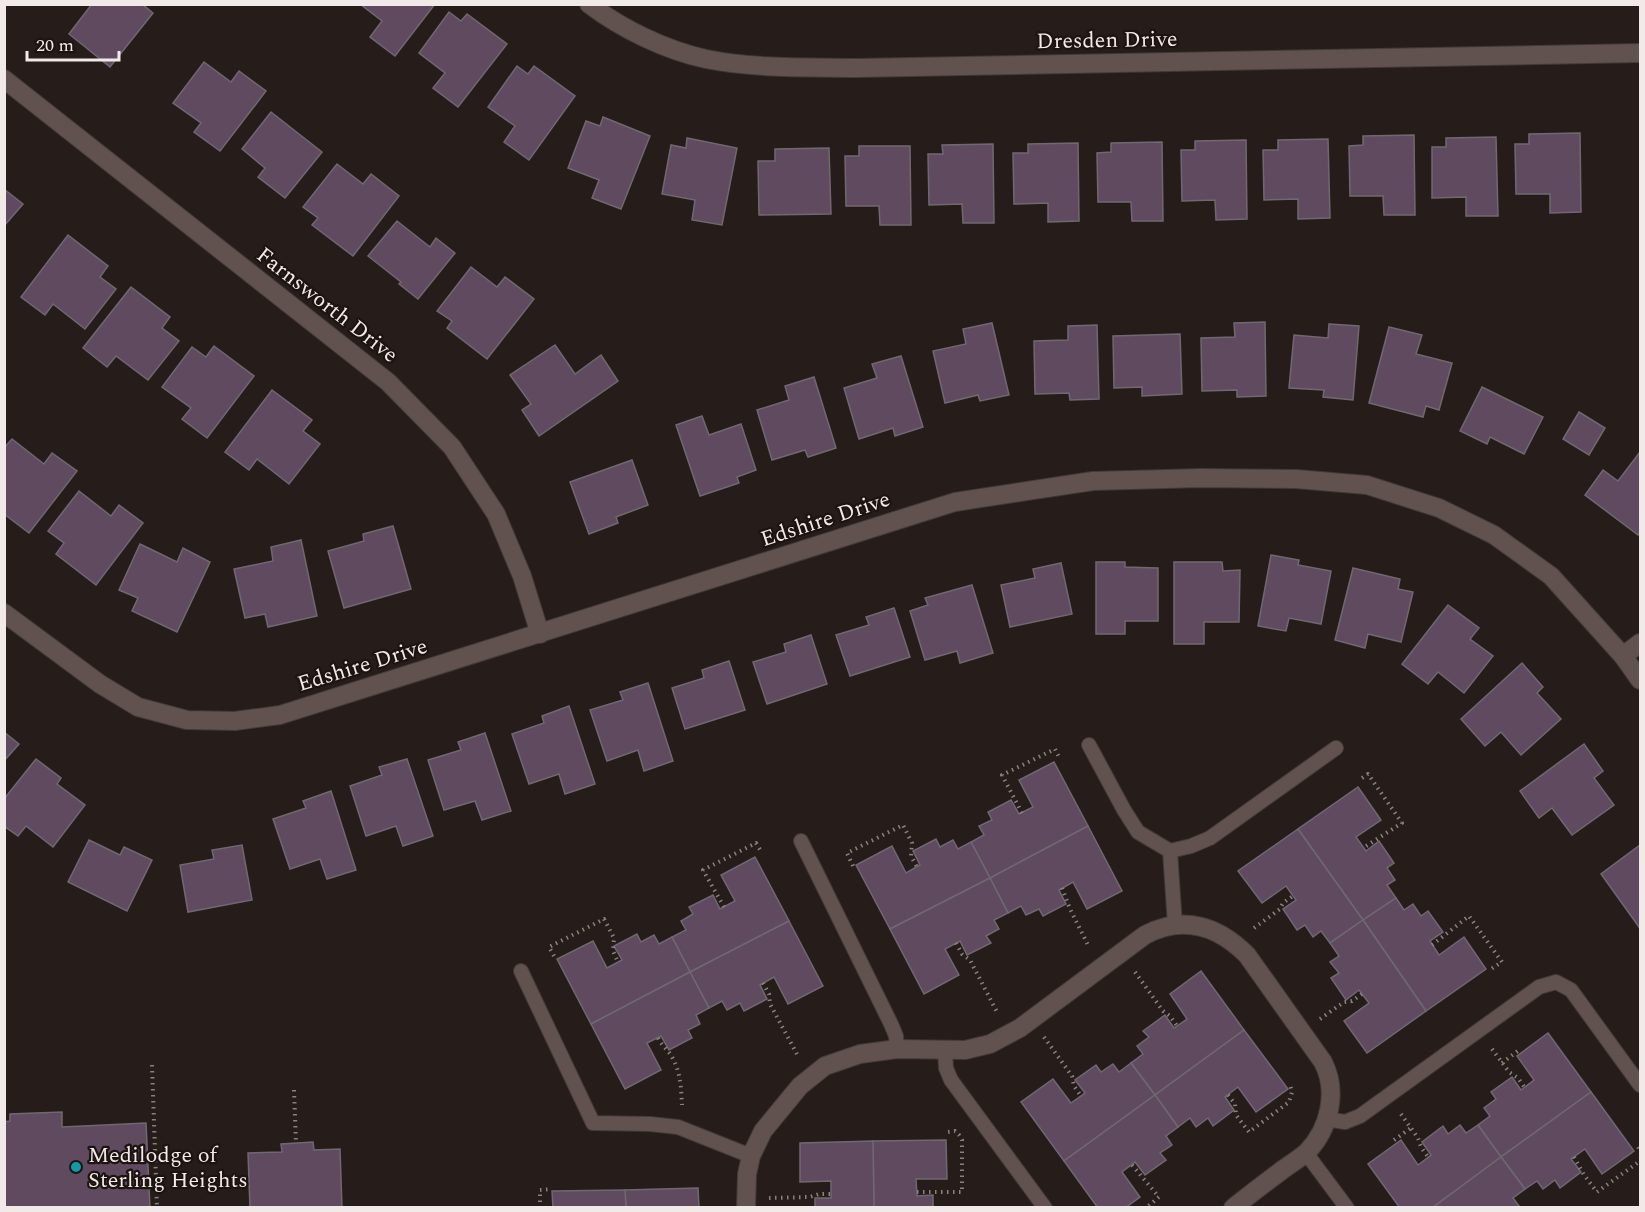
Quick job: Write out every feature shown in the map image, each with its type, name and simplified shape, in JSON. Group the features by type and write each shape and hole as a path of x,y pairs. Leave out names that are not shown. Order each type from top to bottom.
{"street":[{"name":"Dresden Drive","path":"589,4 603,15 652,41 705,59 766,67 858,68 1641,53"},
{"name":"Farnsworth Drive","path":"4,79 388,382 452,447 496,514 522,576 540,634"},
{"name":"Edshire Drive","path":"4,613 100,684 138,706 187,720 235,721 280,715 955,502 1093,481 1200,478 1296,479 1367,485 1439,508 1494,535 1551,576 1623,656 1641,680"},
{"path":"1623,656 1641,643"},
{"path":"754,1203 747,1174 750,1156 763,1131 782,1106 800,1086 825,1066 860,1054 897,1049 945,1051 976,1048 1008,1035 1032,1020 1145,935 1175,925 1192,925 1208,928 1236,944 1247,954 1323,1062 1330,1076 1331,1092 1326,1119 1317,1138 1306,1153 1233,1208"}],"lane":[{"path":"1089,745 1138,832 1170,851 1210,838 1336,748"},
{"path":"801,841 891,1024 896,1036 897,1049"},
{"path":"1170,851 1175,925"},
{"path":"521,971 593,1123 678,1127 750,1156"},
{"path":"1326,1119 1345,1122 1359,1116 1539,987 1556,982 1571,990 1641,1085"},
{"path":"945,1051 946,1068 951,1080 1045,1208"},
{"path":"1306,1153 1347,1208"}],"path":[{"path":"1022,813 1002,775 1055,748 1060,759"},
{"path":"1362,778 1368,774 1402,823 1364,848"},
{"path":"853,866 847,853 903,825 912,843 911,856 917,867"},
{"path":"724,907 703,870 756,843 762,853"},
{"path":"1062,888 1092,953"},
{"path":"1246,934 1280,909 1283,903 1293,896"},
{"path":"1432,945 1450,928 1469,916 1502,962 1491,969"},
{"path":"554,956 549,947 604,919 614,938 613,951 618,962"},
{"path":"956,943 962,954 970,960 1000,1019"},
{"path":"1131,966 1163,1011 1177,1026"},
{"path":"763,983 801,1063"},
{"path":"1317,1021 1344,1002 1352,1001 1362,994"},
{"path":"1041,1032 1072,1076 1074,1086 1081,1096"},
{"path":"658,1038 664,1049 671,1054 680,1072 682,1111"},
{"path":"1488,1043 1524,1088"},
{"path":"1502,1063 1519,1050"},
{"path":"152,1065 158,1208"},
{"path":"1228,1095 1235,1104 1236,1115 1249,1132 1289,1102 1292,1092 1290,1085"},
{"path":"294,1090 296,1143"},
{"path":"1397,1108 1428,1157"},
{"path":"1395,1140 1411,1128"},
{"path":"917,1192 962,1192 962,1140 955,1131 948,1132"},
{"path":"1575,1157 1584,1175 1597,1192 1641,1161"},
{"path":"1132,1165 1159,1197 1146,1208"},
{"path":"540,1208 540,1190 552,1189"},
{"path":"754,1203 831,1194"}],"building":[{"path":"92,4 142,4 153,13 110,67 69,34"},
{"path":"360,4 435,4 395,56 370,37 382,21"},
{"path":"449,12 461,21 467,14 507,44 458,107 433,88 445,73 419,53"},
{"path":"204,62 231,82 239,71 266,91 220,151 194,132 201,123 173,103"},
{"path":"517,66 528,74 534,66 575,96 529,160 504,142 515,126 488,107"},
{"path":"271,112 322,152 285,198 258,177 265,168 242,149"},
{"path":"603,117 650,136 621,209 592,198 599,180 568,168 586,121 600,126"},
{"path":"1580,133 1581,212 1550,213 1550,194 1516,194 1515,144 1529,144 1529,134"},
{"path":"1414,135 1415,215 1384,215 1383,196 1350,196 1349,146 1363,145 1363,136"},
{"path":"1496,137 1498,216 1466,216 1466,197 1432,198 1432,147 1446,147 1446,138"},
{"path":"687,138 737,148 722,225 692,220 695,200 662,194 671,145 686,148"},
{"path":"1328,139 1330,218 1298,219 1298,199 1264,200 1263,150 1278,150 1278,140"},
{"path":"1246,140 1247,219 1216,220 1215,200 1182,201 1181,150 1195,150 1195,141"},
{"path":"1162,142 1163,221 1132,221 1131,202 1098,202 1097,153 1111,152 1111,143"},
{"path":"1078,143 1079,221 1048,222 1048,203 1014,204 1013,153 1028,153 1028,144"},
{"path":"993,144 994,223 963,223 962,204 929,205 928,154 943,154 942,145"},
{"path":"859,146 910,146 911,225 880,225 879,206 846,206 845,156 859,156"},
{"path":"829,148 831,214 759,215 758,161 775,161 775,149"},
{"path":"337,164 363,184 371,174 399,196 353,256 312,225 318,218 303,207"},
{"path":"4,189 23,204 4,226"},
{"path":"397,221 430,247 436,238 455,253 418,299 399,284 401,282 368,256"},
{"path":"68,235 108,266 100,277 116,289 85,329 53,304 45,315 21,297"},
{"path":"471,267 497,287 505,277 534,299 487,359 447,328 452,321 437,311"},
{"path":"131,287 170,317 162,328 179,341 148,380 116,356 107,367 83,348"},
{"path":"1265,322 1266,396 1237,397 1237,390 1202,391 1201,338 1235,337 1234,323"},
{"path":"992,323 1009,395 980,401 978,395 945,403 933,351 966,344 963,329"},
{"path":"1329,324 1359,326 1353,400 1323,397 1324,390 1289,388 1294,335 1328,338"},
{"path":"1097,325 1099,399 1070,400 1069,393 1035,394 1034,341 1068,340 1068,326"},
{"path":"1389,327 1422,335 1416,354 1452,363 1439,410 1426,406 1423,417 1369,403"},
{"path":"1180,334 1182,394 1142,396 1142,387 1114,388 1113,336"},
{"path":"555,345 575,374 601,355 618,381 539,436 522,410 531,404 510,375"},
{"path":"214,346 254,376 207,438 182,419 191,408 162,387 192,347 206,357"},
{"path":"901,356 923,427 895,436 893,428 859,439 844,388 877,378 872,364"},
{"path":"814,377 836,448 808,457 805,450 772,460 757,410 789,400 785,386"},
{"path":"1482,387 1543,417 1524,454 1490,437 1487,444 1460,431"},
{"path":"272,390 312,420 303,431 320,444 289,484 257,459 249,470 225,452"},
{"path":"1579,412 1605,428 1589,455 1563,439"},
{"path":"702,416 709,435 741,424 756,470 737,477 739,483 700,496 676,425"},
{"path":"12,439 44,464 52,453 77,471 29,533 4,514 4,448"},
{"path":"1640,452 1640,532 1638,535 1585,495 1603,470 1618,481"},
{"path":"632,460 648,505 616,517 618,523 589,534 570,482"},
{"path":"79,491 111,516 119,505 143,523 96,585 56,554 64,543 48,531"},
{"path":"393,526 411,589 344,608 328,551 364,541 363,534"},
{"path":"301,540 317,616 268,627 265,614 245,618 234,569 273,561 271,547"},
{"path":"140,544 177,562 183,548 210,562 177,632 132,611 138,598 119,590"},
{"path":"1271,555 1299,560 1298,565 1331,571 1321,624 1289,618 1286,631 1258,626"},
{"path":"1096,562 1125,562 1125,567 1158,568 1158,621 1125,621 1125,634 1096,634"},
{"path":"1174,562 1222,562 1223,571 1240,570 1239,622 1204,622 1204,644 1174,644"},
{"path":"1061,563 1072,614 1010,627 1001,585 1035,578 1033,569"},
{"path":"1353,568 1400,579 1398,589 1413,592 1401,642 1368,634 1365,648 1335,640"},
{"path":"972,585 993,653 960,663 957,651 925,660 910,611 928,605 925,598"},
{"path":"1448,605 1479,628 1470,639 1493,656 1464,693 1438,672 1428,684 1402,664"},
{"path":"894,608 910,657 850,676 836,635 869,625 866,617"},
{"path":"811,635 827,684 767,704 753,662 786,652 784,644"},
{"path":"729,661 745,710 685,729 672,688 704,678 702,670"},
{"path":"1522,663 1543,687 1537,693 1561,719 1521,755 1501,732 1485,746 1461,719"},
{"path":"648,683 673,761 644,771 638,750 607,761 590,710 623,700 620,692"},
{"path":"569,706 595,784 565,794 559,774 529,784 512,734 544,723 542,716"},
{"path":"4,732 19,744 4,761"},
{"path":"485,733 511,811 482,820 475,801 444,810 428,760 461,750 458,742"},
{"path":"1584,744 1603,771 1594,778 1614,805 1572,835 1552,808 1539,818 1520,791"},
{"path":"36,759 61,778 57,784 85,805 53,847 26,826 18,836 4,826 4,799"},
{"path":"407,759 433,836 403,846 396,826 366,836 350,786 382,775 379,767"},
{"path":"1054,762 1088,826 990,878 971,842 984,835 979,826 992,820 988,812 1011,800 1019,814 1033,807 1019,780"},
{"path":"1358,787 1381,820 1356,837 1366,851 1379,841 1394,863 1387,868 1395,880 1387,885 1396,898 1363,920 1298,829"},
{"path":"331,791 356,870 327,879 320,859 290,869 273,819 306,808 303,801"},
{"path":"1088,826 1122,891 1087,909 1073,882 1059,890 1066,904 1043,916 1039,909 1026,915 1021,906 1008,913 990,878"},
{"path":"1298,829 1363,920 1330,943 1321,931 1313,937 1305,925 1297,930 1283,909 1296,900 1286,886 1262,903 1238,871"},
{"path":"936,839 940,847 953,840 958,849 971,842 990,878 890,929 856,865 892,846 906,873 920,865 913,851"},
{"path":"89,840 120,855 124,847 152,860 127,911 68,882"},
{"path":"242,845 252,900 188,912 180,865 214,859 212,850"},
{"path":"1640,845 1640,926 1639,927 1601,874"},
{"path":"755,857 789,921 690,972 672,937 686,930 681,921 693,914 689,907 713,895 720,909 735,901 721,875"},
{"path":"990,878 1008,913 994,920 999,929 986,936 991,943 967,955 960,941 945,949 959,975 924,994 890,929"},
{"path":"1396,898 1404,910 1413,904 1421,916 1428,911 1443,932 1430,941 1439,955 1464,937 1486,969 1426,1011 1363,920"},
{"path":"1363,920 1426,1011 1367,1053 1344,1021 1369,1003 1359,990 1346,1000 1331,978 1339,973 1330,962 1339,956 1330,943"},
{"path":"789,921 823,986 788,1004 774,977 760,985 767,999 744,1011 740,1003 727,1010 722,1001 709,1008 690,972"},
{"path":"637,934 641,942 654,935 659,944 672,937 690,972 591,1024 557,959 593,941 607,968 622,960 614,946"},
{"path":"1201,971 1244,1030 1155,1095 1131,1063 1143,1054 1137,1046 1149,1037 1143,1031 1165,1015 1174,1028 1187,1019 1170,994"},
{"path":"690,972 709,1008 696,1015 700,1024 688,1030 692,1038 669,1050 661,1036 647,1043 661,1070 625,1089 591,1024"},
{"path":"1244,1030 1288,1089 1256,1112 1238,1087 1225,1097 1234,1110 1213,1126 1208,1118 1196,1127 1190,1118 1178,1127 1155,1095"},
{"path":"1548,1033 1591,1092 1501,1157 1478,1125 1490,1116 1484,1108 1496,1099 1491,1092 1512,1077 1521,1090 1534,1080 1517,1056"},
{"path":"1131,1063 1155,1095 1064,1161 1021,1102 1053,1079 1071,1103 1085,1093 1075,1080 1096,1065 1101,1072 1113,1064 1119,1072"},
{"path":"1591,1092 1634,1151 1602,1174 1585,1149 1571,1159 1581,1172 1560,1188 1555,1180 1543,1189 1537,1181 1525,1189 1501,1157"},
{"path":"1155,1095 1178,1127 1166,1136 1172,1145 1160,1153 1166,1160 1145,1175 1135,1162 1122,1172 1140,1197 1125,1208 1098,1208 1064,1161"},
{"name":"Medilodge of Sterling Heights","path":"62,1112 62,1127 146,1123 150,1208 4,1208 4,1122 10,1121 10,1114"},
{"path":"1460,1125 1466,1133 1478,1125 1501,1157 1432,1208 1400,1208 1368,1164 1401,1140 1418,1165 1431,1155 1422,1142 1443,1126 1448,1134"},
{"path":"946,1140 947,1179 916,1179 917,1196 933,1195 933,1208 874,1208 873,1141"},
{"path":"873,1141 874,1208 815,1208 815,1198 831,1198 831,1181 800,1182 800,1143"},
{"name":"Medilodge of Sterling Heights","path":"313,1142 314,1150 340,1149 342,1208 250,1208 248,1153 282,1152 281,1144"},
{"path":"1501,1157 1525,1189 1513,1198 1519,1206 1517,1208 1432,1208"},
{"path":"698,1188 699,1208 626,1208 625,1190"},
{"path":"625,1190 626,1208 553,1208 552,1191"}],"place":[{"name":"Medilodge of Sterling Heights","path":"76,1167"}]}
